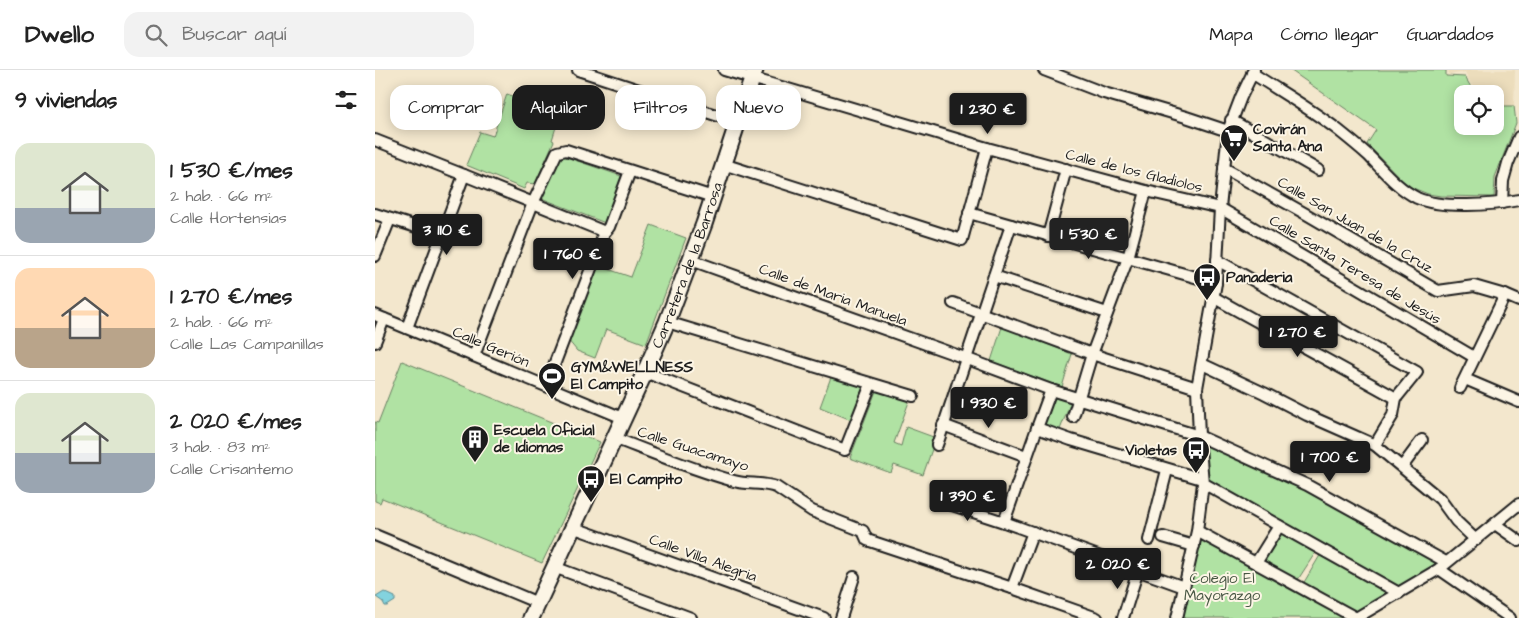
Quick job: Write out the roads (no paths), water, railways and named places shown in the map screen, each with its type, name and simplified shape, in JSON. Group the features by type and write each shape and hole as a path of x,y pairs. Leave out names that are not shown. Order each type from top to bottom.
{"street":[{"path":"578,70 716,115"},
{"name":"Calle de los Gladiolos","path":"724,70 740,75 754,74 987,148 1147,191 1220,208"},
{"path":"1044,70 1104,93 1228,131"},
{"path":"1177,618 1197,531 1203,481 1197,388 1216,283 1220,208 1228,131 1231,120 1253,72 1337,129 1405,190 1417,198 1432,203 1477,206 1502,204 1519,200"},
{"path":"1231,120 1318,170"},
{"name":"Carretera de la Barrosa","path":"531,618 667,322 713,198 734,130"},
{"path":"1502,204 1503,181 1519,137"},
{"path":"375,140 600,230 603,234"},
{"path":"723,164 961,240 987,148"},
{"path":"474,356 533,203 557,152 567,150 713,198"},
{"name":"Calle San Juan de la Cruz","path":"1224,168 1438,290 1475,286 1505,295"},
{"path":"1048,236 1066,169"},
{"path":"546,386 603,234 609,227 630,171"},
{"path":"407,328 464,174"},
{"path":"1073,417 1092,354 1128,258 1147,191"},
{"name":"Calle Santa Teresa de Jesús","path":"1220,208 1474,358"},
{"path":"969,213 1216,283"},
{"path":"375,214 442,235"},
{"path":"375,254 390,219"},
{"path":"937,445 1011,225"},
{"name":"Calle de Maria Manuela","path":"691,260 1051,390 1199,436 1307,485 1443,566 1510,618"},
{"path":"1217,260 1417,372 1396,398 1393,414 1375,445"},
{"path":"994,276 1107,313"},
{"path":"1519,301 1505,295 1463,384 1519,402"},
{"path":"1213,297 1396,398"},
{"path":"953,303 1092,354 1197,388"},
{"path":"375,342 379,317"},
{"name":"Calle Gerión","path":"379,317 623,418"},
{"path":"667,322 913,396"},
{"path":"1201,364 1307,415 1375,445 1440,499 1457,521 1476,540"},
{"path":"645,372 845,450 871,384"},
{"path":"1004,522 1051,390"},
{"path":"943,425 1026,456"},
{"path":"1037,428 1203,481 1399,593"},
{"name":"Calle Guacamayo","path":"613,438 728,480 745,484 769,484 812,511 863,532 867,540 1097,618"},
{"path":"1402,467 1422,440"},
{"path":"1149,540 1167,470"},
{"path":"937,500 1033,532 1184,587"},
{"path":"1197,531 1356,618 1443,566 1518,506"},
{"path":"1495,524 1519,541"},
{"path":"1256,563 1279,526"},
{"name":"Calle Villa Alegria","path":"572,527 824,618"},
{"path":"1012,588 1033,532"},
{"path":"375,535 538,603"},
{"path":"1163,537 1194,546"},
{"path":"554,567 673,615 691,618"},
{"path":"1123,618 1138,570"},
{"path":"841,618 854,577"}],"water":[{"path":"384,592 395,597 395,601 387,606 376,597"}],"place":[{"name":"Covirán Santa Ana","path":"1234,162"},
{"name":"Panaderia","path":"1207,301"},
{"name":"GYM&WELLNESS El Campito","path":"552,400"},
{"name":"Escuela Oficial de Idiomas","path":"475,463"},
{"name":"Violetas","path":"1196,474"},
{"name":"El Campito","path":"591,503"}],"park label":[{"name":"Colegio El Mayorazgo","path":"1222,586"}]}
